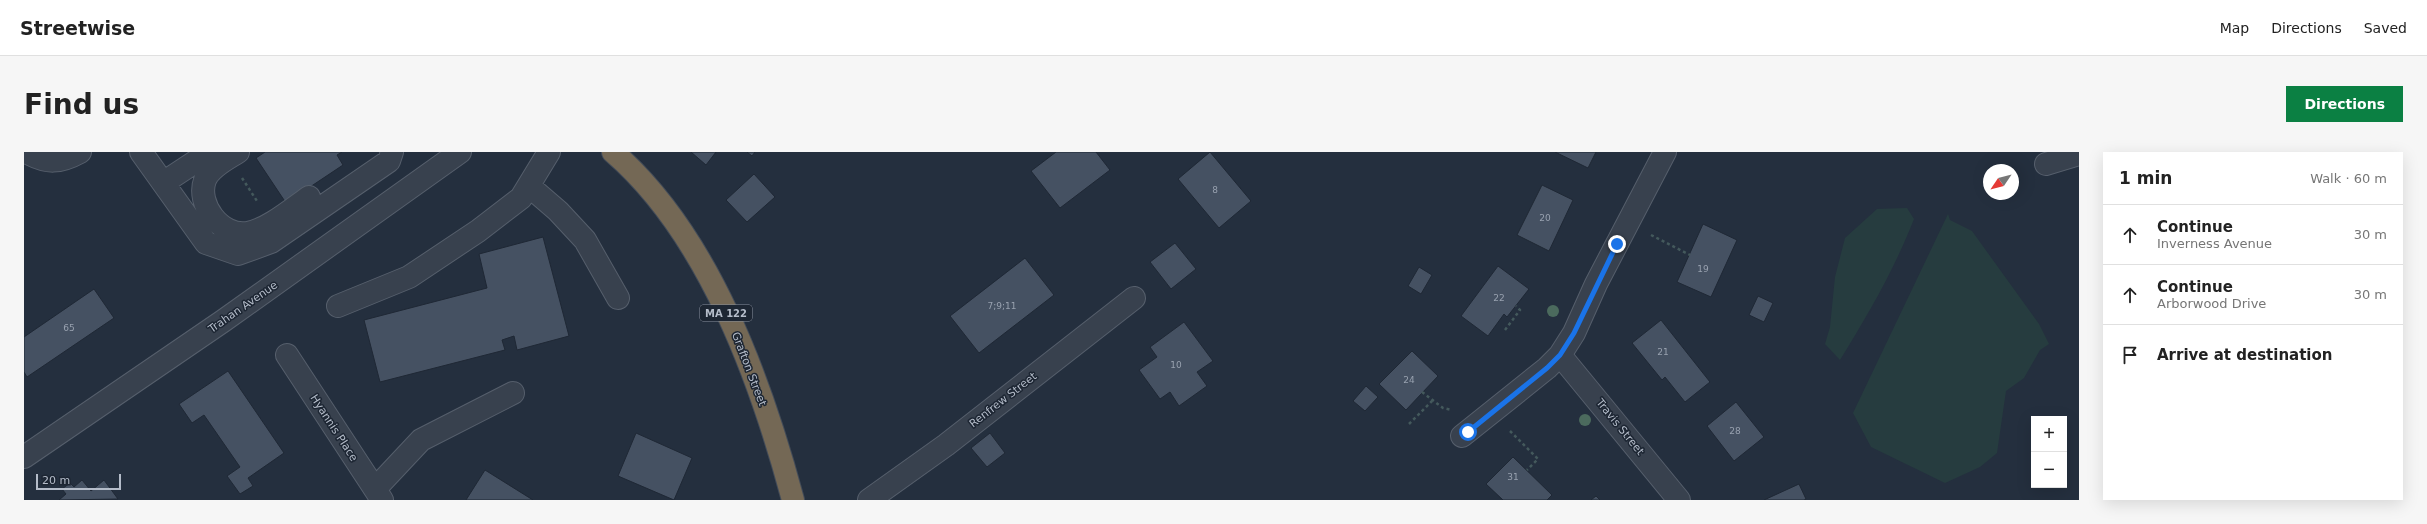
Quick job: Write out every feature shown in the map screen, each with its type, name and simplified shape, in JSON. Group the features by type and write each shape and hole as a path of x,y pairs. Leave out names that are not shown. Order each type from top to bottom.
{"highway":[{"name":"Grafton Street","path":"613,152 651,191 676,224 718,296 739,340 757,386 793,500"}],"street":[{"path":"26,152 39,160 63,161 80,152"},
{"path":"141,152 206,243 238,254 271,242 389,161 392,152"},
{"path":"163,182 210,152"},
{"path":"238,163 216,166 205,178 202,193 206,206 220,226 230,231 247,233 271,223 376,152"},
{"name":"Trahan Avenue","path":"24,457 277,284 460,152"},
{"path":"338,306 409,277 478,231 521,198 549,152"},
{"path":"1462,436 1547,368 1560,355 1574,333 1596,284 1665,152"},
{"path":"2046,164 2079,154"},
{"path":"529,186 558,211 585,240 618,298"},
{"name":"Renfrew Street","path":"869,500 958,435 1134,298"},
{"name":"Hyannis Place","path":"287,355 378,495"},
{"name":"Travis Street","path":"1560,355 1679,500"},
{"path":"378,495 421,440 513,393"}],"path":[{"path":"238,163 259,203"},
{"path":"1628,223 1690,255"},
{"path":"1505,330 1520,310 1516,306"},
{"path":"1409,424 1432,402"},
{"path":"1492,412 1538,459 1527,470"}],"green space":[{"path":"1907,208 1914,219 1906,238 1880,291 1840,360 1825,344 1830,327 1835,277 1845,238 1877,209"},
{"path":"1948,214 1950,220 1972,231 2039,324 2049,344 2040,350 2024,378 2006,391 1997,453 1980,467 1945,483 1871,447 1853,413"}],"building":[{"path":"265,152 342,152 337,155 343,165 286,203 256,158"},
{"path":"691,152 716,152 706,165"},
{"path":"747,152 755,152 752,156"},
{"path":"1056,152 1096,152 1110,170 1060,208 1031,171"},
{"path":"1210,152 1251,201 1219,228 1178,179"},
{"path":"1555,152 1596,152 1588,168"},
{"path":"754,174 775,197 747,222 726,200"},
{"path":"1542,185 1573,200 1549,251 1517,235"},
{"path":"1703,224 1737,240 1711,297 1677,282"},
{"path":"543,237 569,336 517,350 514,336 502,340 505,350 380,382 364,320 487,288 479,254"},
{"path":"1175,243 1196,269 1171,289 1150,262"},
{"path":"1025,258 1054,295 979,353 950,316"},
{"path":"1498,266 1529,289 1507,317 1504,314 1488,336 1461,316"},
{"path":"1419,267 1432,275 1421,294 1408,286"},
{"path":"94,289 114,318 27,377 24,372 24,337"},
{"path":"1758,296 1773,303 1764,322 1749,315"},
{"path":"1661,320 1710,382 1685,402 1665,377 1662,380 1632,343"},
{"path":"1184,322 1213,361 1197,372 1207,386 1179,406 1170,392 1160,399 1139,370 1157,357 1150,347"},
{"path":"1412,351 1438,376 1406,410 1379,384"},
{"path":"228,371 284,453 248,478 253,486 240,494 227,476 240,467 204,415 192,423 179,404"},
{"path":"1366,386 1378,397 1365,411 1353,401"},
{"path":"1736,402 1764,437 1734,461 1707,426"},
{"path":"636,433 692,458 674,500 618,476"},
{"path":"990,433 1005,453 987,467 971,448"},
{"path":"1513,457 1552,495 1547,500 1503,500 1486,484"},
{"path":"485,470 533,500 466,500"},
{"path":"82,480 91,491 104,480 118,499 59,500 66,494 62,489 70,483 74,487"},
{"path":"1799,484 1806,499 1804,500 1764,500"},
{"path":"1596,496 1600,500 1591,500"}],"route":[{"path":"1468,432 1547,368 1560,355 1574,333 1596,284 1617,244"}]}
